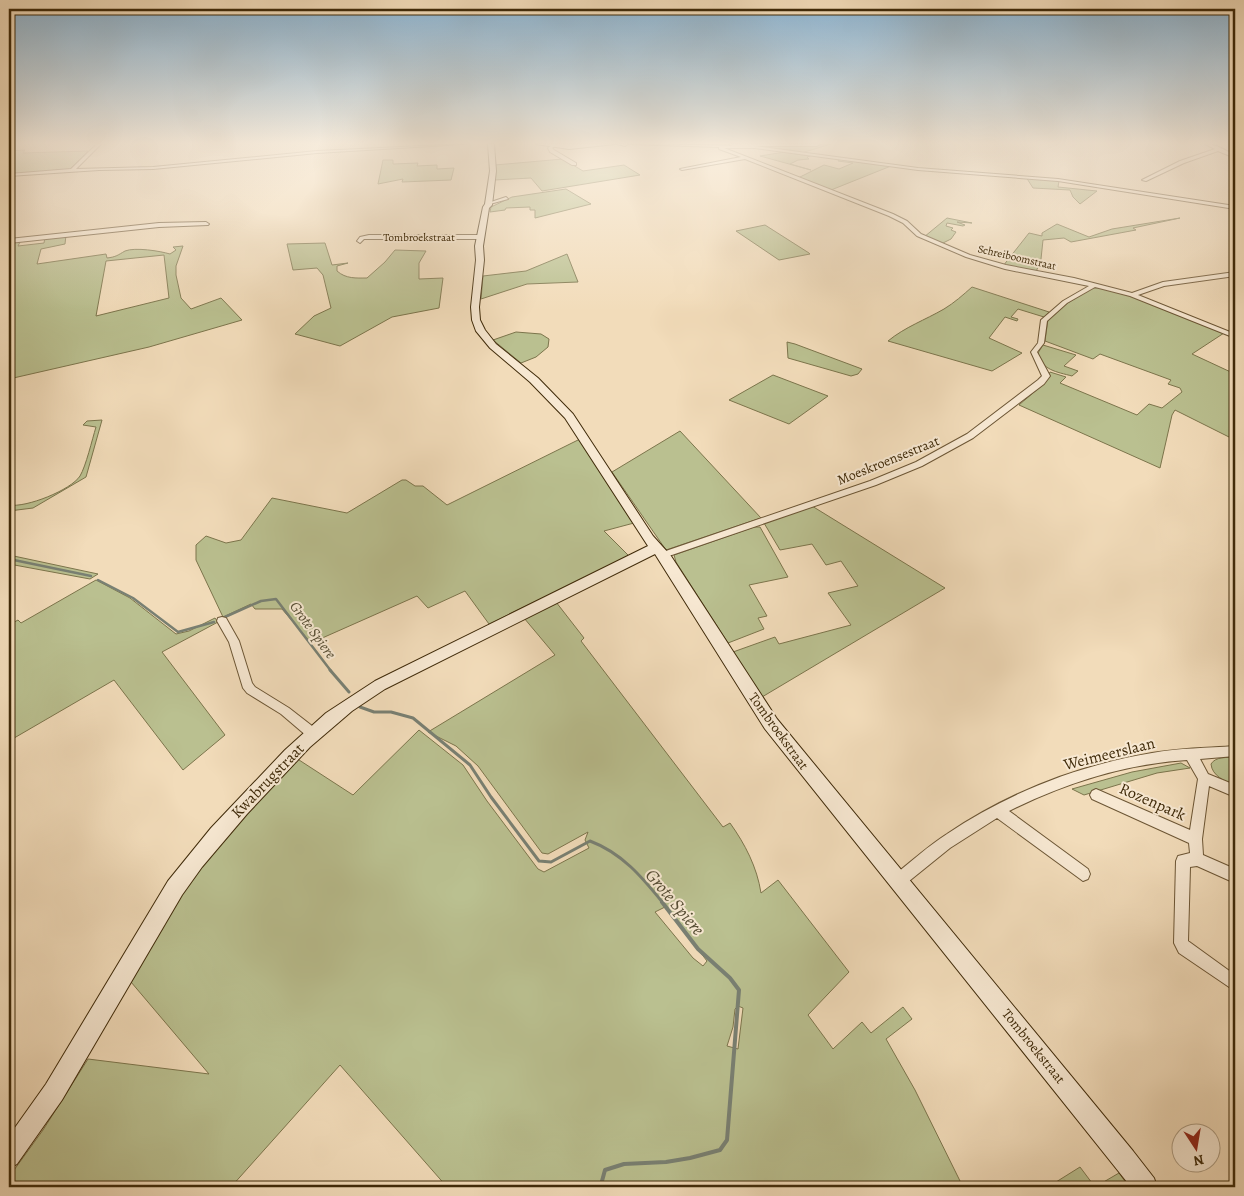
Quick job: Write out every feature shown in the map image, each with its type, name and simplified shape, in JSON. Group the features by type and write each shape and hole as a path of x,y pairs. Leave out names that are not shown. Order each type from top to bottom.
{"street":[{"name":"Tombroekstraat","path":"488,200 490,203 486,207 481,240 475,312 481,332 496,349 534,380 566,412 771,724 1125,1159 1145,1187"},
{"path":"490,203 500,200"},
{"name":"Schreiboomstraat","path":"852,200 891,215 905,222 916,234 962,254 1005,267 1094,285 1132,295 1235,336"},
{"path":"1188,200 1235,207"},
{"path":"9,241 159,225 206,224"},
{"name":"Tombroekstraat","path":"360,241 362,238 369,236 481,240"},
{"path":"1132,295 1162,284 1235,274"},
{"name":"Moeskroensestraat","path":"659,551 873,483 919,464 955,445 1041,382 1046,376 1034,352 1041,343 1044,320 1065,302 1094,285"},
{"name":"Kwabrugstraat","path":"9,1156 54,1092 189,868 208,842 312,733 350,703 380,685 659,551"},
{"path":"222,621 234,641 247,685 251,690 285,711 312,733"},
{"name":"Weimeerslaan","path":"898,881 951,839 998,811 1065,782 1106,769 1151,758 1190,753 1235,751"},
{"path":"1190,753 1204,778 1235,791"},
{"name":"Rozenpark","path":"1197,859 1195,839 1204,778"},
{"name":"Rozenpark","path":"1096,795 1195,839"},
{"path":"998,811 1083,874"},
{"path":"1235,876 1197,859 1183,861 1181,943 1184,948 1235,984"}],"green space":[{"path":"506,200 584,200 591,204 535,218 535,210 530,210 530,207 506,208 505,210 490,212 491,207"},
{"path":"1076,200 1085,200 1080,204"},
{"path":"947,218 972,223 957,222 965,225 963,226 947,223 946,226 953,228 951,230 956,232 951,239 941,244 924,237"},
{"path":"1180,218 1133,228 1136,230 1071,242 1064,238 1043,240 1041,259 1036,272 1003,266 1029,233 1042,236 1042,233 1057,224 1089,237 1112,229"},
{"path":"765,225 810,254 779,260 736,231"},
{"path":"66,235 65,244 41,249 37,264 106,254 107,258 110,258 125,251 135,249 170,254 176,250 173,247 183,246 176,266 181,298 191,309 221,298 242,320 149,347 9,379 9,242 21,240 18,246 44,243 45,237","holes":["164,255 169,298 96,316 106,261"]},
{"path":"325,243 332,265 348,263 337,266 337,271 348,277 355,278 367,278 395,250 426,251 419,263 419,279 443,278 439,308 392,317 340,346 295,334 314,316 331,308 323,275 317,268 293,270 287,244"},
{"path":"567,254 578,282 527,284 481,299 483,276 526,271"},
{"path":"972,287 1049,312 1044,317 1018,309 1011,317 1018,319 1017,321 1005,317 989,338 1022,353 992,371 888,341 948,307"},
{"path":"1092,288 1120,292 1138,298 1224,333 1192,354 1235,374 1235,440 1175,410 1172,415 1160,468 1019,405 1041,386 1050,372 1066,377 1060,383 1137,415 1149,404 1162,408 1182,392 1180,388 1168,384 1171,380 1100,354 1093,359 1045,341 1048,319 1066,304"},
{"path":"516,332 541,334 549,339 548,347 536,357 521,363 493,340"},
{"path":"787,342 862,369 858,374 851,376 788,358"},
{"path":"1043,345 1076,355 1064,366 1078,371 1072,376 1046,367 1038,353"},
{"path":"773,375 828,396 789,424 729,400"},
{"path":"102,420 86,477 33,508 9,511 9,505 26,504 48,497 68,487 75,481 80,476 84,466 96,427 83,425 87,421"},
{"path":"680,431 761,518 666,550 612,472"},
{"path":"580,439 634,523 604,531 629,556 489,624 465,591 428,608 417,596 311,643 282,609 255,609 251,604 223,617 196,560 196,545 206,536 226,543 241,540 272,498 347,513 402,480 406,480 415,486 423,486 447,505"},
{"path":"812,506 945,588 762,697 733,652 775,637 779,644 851,625 828,593 858,586 841,561 826,565 812,544 780,550 764,523"},
{"path":"754,527 760,527 788,577 749,585 767,616 758,618 764,629 728,643 676,562 674,555"},
{"path":"9,555 98,574 90,579 9,564"},
{"path":"96,580 130,598 176,634 189,631 215,618 218,622 162,652 225,735 183,770 114,680 9,741 9,625 18,620 21,623"},
{"path":"556,602 584,638 581,641 723,827 730,823 750,856 757,874 761,893 778,880 849,972 808,1015 833,1049 862,1022 871,1033 903,1007 912,1019 886,1039 915,1090 963,1187 597,1187 597,1184 596,1187 447,1187 340,1065 231,1187 9,1187 9,1177 43,1130 88,1059 209,1074 131,982 186,882 296,758 353,795 419,730 463,765 487,801 538,869 544,872 589,848 585,840 588,832 548,854 542,853 478,766 456,746 428,732 555,655 524,618","holes":["665,907 707,961 703,966 693,958 655,912","738,1006 743,1008 738,1049 727,1046 733,1027 735,1009"]},
{"path":"1235,757 1235,786 1216,775 1211,764 1219,759"},
{"path":"1181,763 1190,768 1157,773 1084,795 1072,789 1132,772"},
{"path":"1080,1167 1095,1187 1048,1187"},
{"path":"1119,1173 1129,1187 1095,1187"}],"waterway":[{"name":"Grote Spiere","path":"9,559 91,576"},
{"name":"Grote Spiere","path":"98,580 133,598 178,632 214,622"},
{"name":"Grote Spiere","path":"225,617 261,601 276,599 331,671"},
{"name":"Grote Spiere","path":"330,670 349,692"},
{"name":"Grote Spiere","path":"360,707 374,712 391,712 413,718 470,765 491,797 539,861 551,862 590,841 622,859 639,875 663,903"},
{"name":"Grote Spiere","path":"603,1187 602,1181 605,1170 624,1164 666,1162 690,1158 720,1150 727,1140 739,990 730,978 698,949 662,902"}]}
